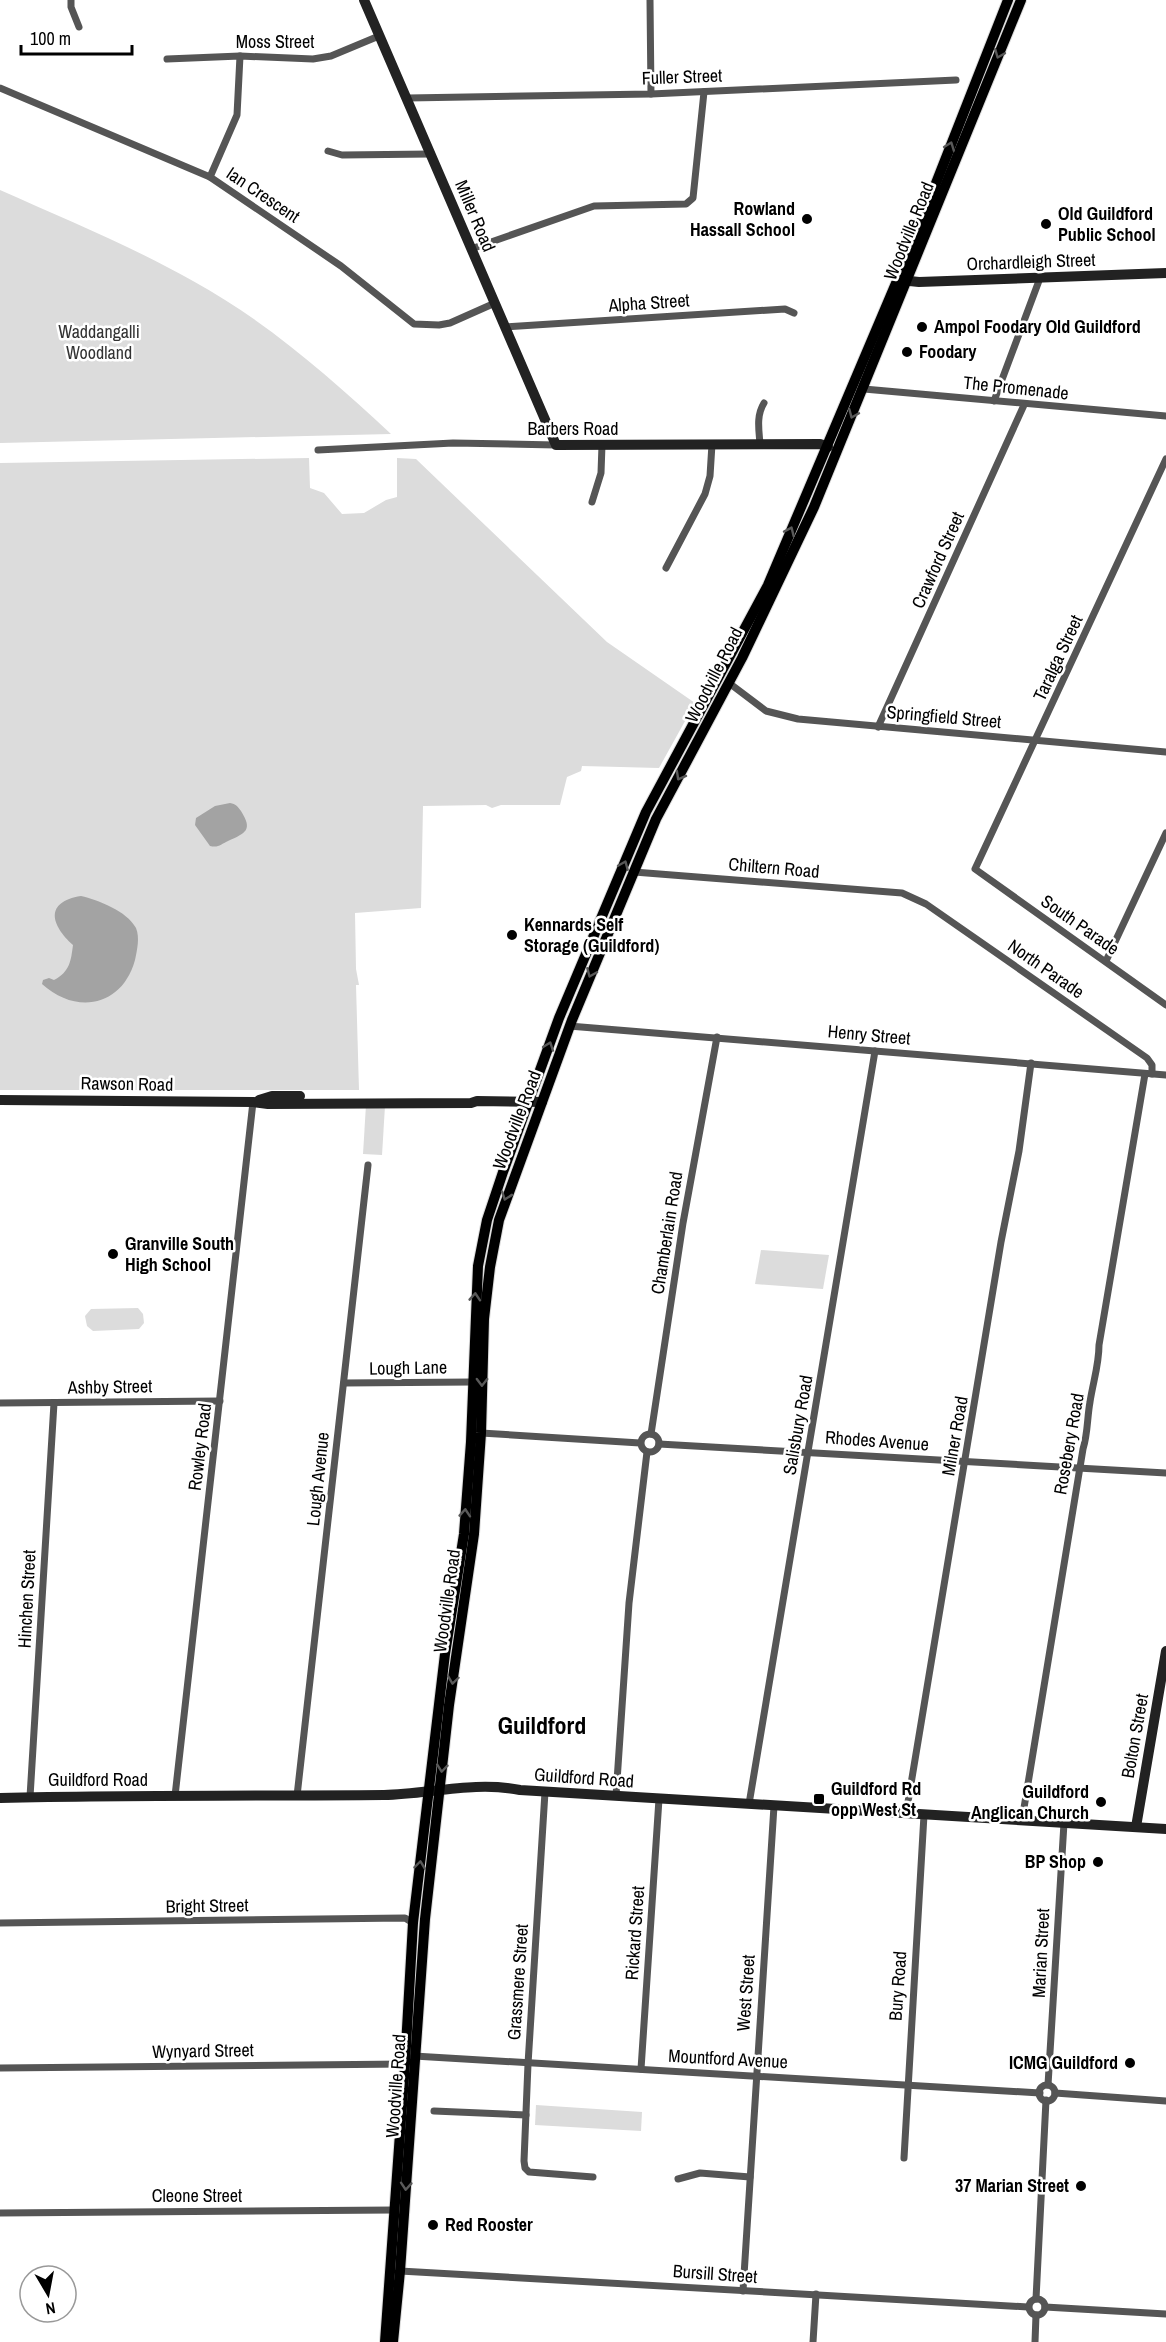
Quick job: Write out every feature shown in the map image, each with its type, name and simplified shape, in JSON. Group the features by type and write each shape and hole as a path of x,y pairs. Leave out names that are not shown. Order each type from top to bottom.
{"main road":[{"name":"Woodville Road","path":"393,2342 445,1654 464,1534 471,1442 478,1266 487,1220 560,1018 646,812 702,723 723,695 814,507 864,389 902,281 1008,0"},
{"name":"Woodville Road","path":"385,2342 405,2064 412,1923 449,1705 474,1534 481,1433 484,1319 493,1244 508,1191 569,1026 656,819 702,723 714,686 768,585 902,281 1021,0"}],"street":[{"path":"72,0 71,7 79,27"},
{"name":"Miller Road","path":"364,0 556,445"},
{"path":"650,0 651,94"},
{"name":"Moss Street","path":"167,59 240,57 313,59 331,56 380,36"},
{"path":"210,177 237,115 240,57"},
{"name":"Fuller Street","path":"408,98 651,94 956,80"},
{"name":"Ian Crescent","path":"0,88 210,177 341,266 414,324 439,326 495,303"},
{"path":"471,249 594,206 686,204 693,198 704,92"},
{"path":"328,151 342,155 431,154"},
{"name":"Orchardleigh Street","path":"902,281 1166,273"},
{"path":"994,401 1040,278"},
{"name":"Alpha Street","path":"505,327 785,309 795,314"},
{"name":"The Promenade","path":"864,389 1166,416"},
{"path":"760,444 759,419 764,403"},
{"name":"Crawford Street","path":"878,727 1024,405"},
{"name":"Barbers Road","path":"318,450 417,444 820,444 828,447"},
{"path":"666,568 705,494 710,476 712,444"},
{"path":"592,502 602,473 602,445"},
{"name":"Taralga Street","path":"975,869 1166,459"},
{"name":"Springfield Street","path":"729,683 757,705 777,715 810,721 1166,752"},
{"path":"1106,961 1166,833"},
{"name":"South Parade","path":"975,869 1166,1005"},
{"name":"Chiltern Road","path":"634,872 902,893 912,896"},
{"name":"North Parade","path":"912,896 1147,1058 1152,1065 1149,1074"},
{"name":"Henry Street","path":"569,1026 1166,1075"},
{"name":"Chamberlain Road","path":"651,1434 685,1213 717,1037"},
{"name":"Salisbury Road","path":"749,1804 876,1051"},
{"name":"Milner Road","path":"906,1814 1001,1242 1019,1151 1031,1064"},
{"name":"Rosebery Road","path":"1022,1820 1088,1428 1099,1345 1149,1074"},
{"name":"Rawson Road","path":"0,1100 268,1104 542,1102"},
{"name":"Rowley Road","path":"175,1796 253,1102"},
{"name":"Lough Avenue","path":"297,1796 368,1165"},
{"name":"Lough Lane","path":"344,1383 472,1382"},
{"name":"Ashby Street","path":"0,1403 220,1401"},
{"name":"Hinchen Street","path":"30,1797 54,1402"},
{"path":"481,1433 640,1443"},
{"path":"651,1434 656,1436 659,1444 653,1452 647,1452 642,1449 640,1443 643,1437 651,1434"},
{"name":"Rhodes Avenue","path":"659,1444 1166,1473"},
{"path":"616,1796 628,1603 647,1452"},
{"name":"Bolton Street","path":"1136,1827 1166,1652"},
{"name":"Guildford Road","path":"0,1798 388,1795 434,1790 507,1788 1166,1829"},
{"name":"Grassmere Street","path":"545,1792 524,2160 525,2168 530,2172 593,2177"},
{"name":"Rickard Street","path":"641,2069 659,1799"},
{"name":"West Street","path":"743,2291 774,1806"},
{"name":"Bury Road","path":"904,2158 924,1815"},
{"name":"Marian Street","path":"1048,2085 1064,1822"},
{"name":"Bright Street","path":"0,1923 405,1918 412,1923"},
{"name":"Mountford Avenue","path":"414,2056 1040,2092"},
{"name":"Wynyard Street","path":"0,2068 405,2064"},
{"path":"1048,2085 1054,2088 1055,2093 1051,2099 1046,2100 1041,2097 1040,2092 1041,2088 1048,2085"},
{"path":"1055,2093 1166,2101"},
{"path":"1036,2299 1046,2100"},
{"path":"434,2111 526,2115"},
{"path":"678,2179 700,2173 750,2177"},
{"name":"Cleone Street","path":"0,2212 394,2210"},
{"name":"Bursill Street","path":"400,2271 1028,2307"},
{"path":"813,2342 816,2294"},
{"path":"1036,2299 1028,2307 1030,2313 1036,2316"},
{"path":"1036,2299 1041,2301 1045,2307"},
{"path":"1045,2307 1166,2314"},
{"path":"1036,2316 1043,2312 1045,2307"},
{"path":"1035,2342 1036,2316"}],"green space":[{"name":"Waddangalli Woodland","path":"0,190 146,256 220,297 296,351 391,434 0,443"},
{"path":"309,458 310,488 324,493 342,514 364,513 386,500 397,497 397,458 416,459 607,642 695,703 659,768 582,766 581,771 567,777 560,805 501,805 492,808 486,805 423,806 421,908 355,913 356,969 359,985 356,985 359,1090 0,1090 0,463"},
{"path":"366,1105 385,1106 382,1155 363,1154"},
{"path":"761,1250 829,1255 823,1289 755,1284"},
{"path":"138,1308 143,1314 144,1323 139,1329 93,1331 87,1326 85,1316 91,1309"},
{"path":"536,2105 642,2112 641,2131 535,2125"}],"shaded area":[{"path":"234,804 245,817 246,830 220,845 210,846 195,825 196,818 215,806"},
{"path":"81,896 104,903 119,911 132,922 137,932 135,960 129,976 120,988 96,1001 69,1000 55,994 42,984 43,980 49,978 54,980 59,977 69,965 71,956 73,945 56,922 56,909 61,903"}],"place":[{"name":"Rowland Hassall School","path":"807,219"},
{"name":"Old Guildford Public School","path":"1046,224"},
{"name":"Ampol Foodary Old Guildford","path":"922,327"},
{"name":"Foodary","path":"907,352"},
{"name":"Kennards Self Storage (Guildford)","path":"512,935"},
{"name":"Granville South High School","path":"113,1254"},
{"name":"Guildford Rd opp West St","path":"819,1799"},
{"name":"Guildford Anglican Church","path":"1101,1802"},
{"name":"BP Shop","path":"1098,1862"},
{"name":"ICMG Guildford","path":"1130,2063"},
{"name":"37 Marian Street","path":"1081,2186"},
{"name":"Red Rooster","path":"433,2225"}],"district":[{"name":"Guildford","path":"542,1726"}]}
